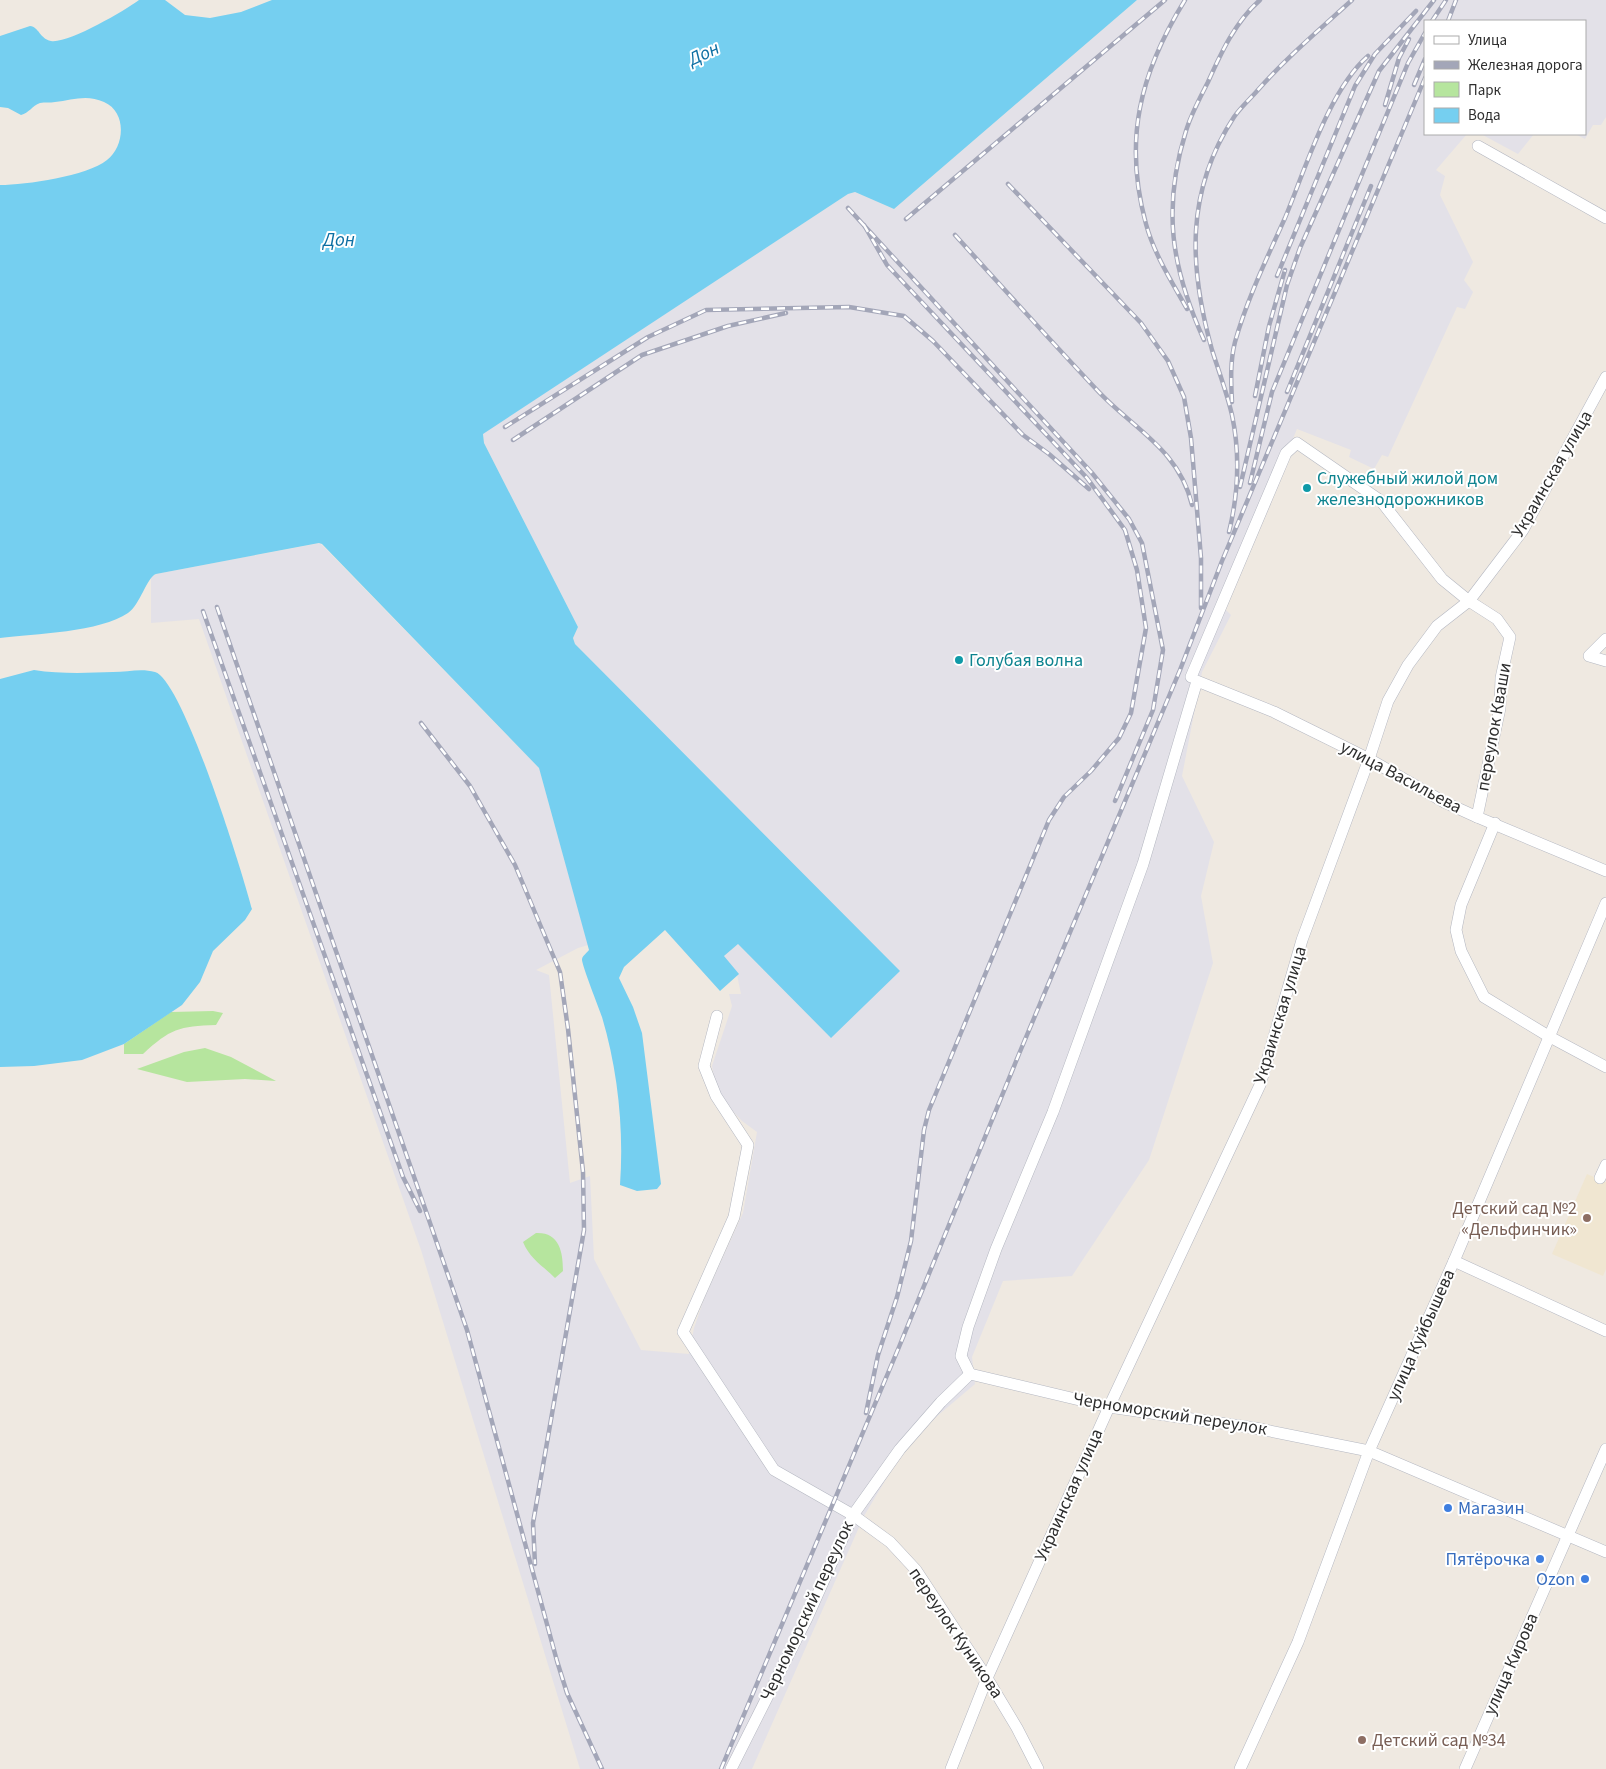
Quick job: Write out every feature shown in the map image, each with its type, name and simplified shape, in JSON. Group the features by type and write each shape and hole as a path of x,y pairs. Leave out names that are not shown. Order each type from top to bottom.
{"street":[{"path":"1478,146 1606,218"},
{"name":"Украинская улица","path":"951,1769 987,1678 1109,1408 1260,1085 1302,940 1370,759 1388,701 1408,665 1437,626 1469,601 1523,530 1606,377"},
{"path":"970,1374 961,1356 968,1327 996,1250 1053,1112 1143,864 1194,679 1286,453 1296,443 1381,501 1442,579 1469,601"},
{"name":"переулок Кваши","path":"1469,601 1497,618 1510,637 1501,678 1500,708 1477,817"},
{"path":"1606,639 1589,656 1606,661"},
{"name":"улица Васильева","path":"1194,679 1274,712 1370,759 1444,802 1606,870"},
{"path":"1495,823 1461,905 1456,930 1461,951 1484,997 1550,1037 1606,1067"},
{"name":"улица Куйбышева","path":"1240,1769 1298,1642 1369,1451 1454,1261 1606,903"},
{"name":"переулок Куникова","path":"716,1016 704,1066 716,1096 748,1145 734,1217 683,1332 774,1470 853,1516 890,1542 916,1570 987,1678 1017,1728 1038,1769"},
{"path":"1600,1178 1606,1165"},
{"path":"1454,1261 1606,1331"},
{"name":"Черноморский переулок","path":"731,1769 807,1618 853,1516 900,1449 941,1402 970,1374 1109,1408 1256,1428 1369,1451 1606,1552"},
{"name":"улица Кирова","path":"1465,1769 1606,1448"}],"shaded area":[{"path":"1137,0 1606,0 1606,117 1601,125 1593,125 1585,139 1577,135 1586,135 1586,20 1424,20 1424,135 1466,135 1436,170 1445,176 1440,195 1473,262 1464,280 1473,292 1465,309 1457,307 1388,457 1382,455 1374,469 1349,457 1351,450 1297,429 1223,607 1231,615 1202,672 1182,776 1214,842 1201,896 1213,963 1149,1160 1072,1276 1003,1281 972,1357 975,1384 910,1439 864,1516 752,1769 580,1769 421,1250 199,619 151,623 151,577 156,574 320,543 539,768 588,945 578,948 536,970 549,975 570,1183 590,1176 594,1259 641,1350 689,1354 694,1328 704,1299 743,1213 757,1132 742,1121 725,1103 715,1082 712,1066 732,1006 729,994 741,994 737,975 724,956 738,944 831,1038 692,764 575,644 573,638 578,627 484,443 483,433 848,194 855,192 894,209"},
{"path":"1483,135 1533,135 1518,154"},
{"name":"Детский сад №2 «Дельфинчик»","path":"1587,1174 1606,1182 1606,1269 1603,1276 1552,1254"}],"green space":[{"path":"213,1011 223,1013 216,1025 193,1026 176,1030 161,1039 143,1054 124,1054 124,1044 171,1012"},
{"path":"205,1048 231,1057 276,1081 245,1079 187,1082 137,1069 184,1052"},
{"path":"536,1233 555,1239 561,1250 563,1271 555,1278 533,1257 523,1242"}],"water":[{"name":"Дон","path":"139,0 165,0 185,15 210,18 241,12 272,0 1137,0 894,209 855,192 848,194 483,434 484,443 578,627 573,638 575,644 900,971 831,1038 738,944 724,956 739,974 720,991 665,930 624,967 619,978 633,1007 642,1033 661,1184 657,1189 637,1191 620,1185 620,1121 616,1079 608,1037 582,962 582,959 589,950 539,768 322,544 319,543 156,574 150,580 132,609 116,619 67,631 0,638 0,185 56,178 98,166 113,154 120,138 121,130 117,113 104,102 92,98 40,103 21,115 8,108 0,107 0,36 30,26 36,28 47,40 59,41 96,26"},
{"path":"34,670 73,673 145,670 155,672 167,683 181,707 211,780 252,909 245,920 213,951 200,982 182,1005 124,1044 82,1060 34,1066 0,1067 0,679"}],"railway":[{"path":"906,219 1165,0"},
{"path":"1185,0 1169,27 1147,81 1136,135 1136,164 1139,193 1149,235 1164,268 1187,309"},
{"path":"1204,340 1193,313 1177,262 1172,212 1174,186 1190,118 1230,38 1243,18 1260,0"},
{"path":"1229,532 1237,474 1235,429 1204,319 1199,289 1196,260 1196,230 1199,202 1207,173 1218,145 1236,114 1279,67 1352,0"},
{"path":"1240,487 1287,285 1300,248 1379,71 1434,0"},
{"path":"1433,20 1446,0"},
{"path":"1448,20 1456,0"},
{"path":"1277,276 1355,86 1375,54 1416,11"},
{"path":"1250,483 1272,392 1408,63 1424,35"},
{"path":"1385,105 1399,58 1409,39"},
{"path":"1232,402 1231,372 1233,349 1251,294 1285,218 1319,132 1341,89 1368,56"},
{"path":"1414,85 1424,61"},
{"path":"721,1769 899,1347 1180,670 1222,561 1424,80"},
{"path":"1008,184 1141,323 1168,361 1184,397 1191,438 1201,558 1201,608"},
{"path":"1287,392 1371,186"},
{"path":"848,208 1092,473 1129,519 1142,543 1163,650 1153,710 1115,801"},
{"path":"864,225 887,265 1087,478 1125,530 1137,570 1146,628 1131,713 1119,738 1091,771 1064,797 1049,820 929,1110 924,1130 911,1241 897,1297 878,1355 866,1413"},
{"path":"955,235 1097,390 1165,454 1177,469 1186,486 1192,505"},
{"path":"1255,396 1269,326 1285,270"},
{"path":"505,427 648,337 706,310 849,307 904,316 933,341 1023,435 1049,454 1089,489"},
{"path":"513,440 642,355 728,326 786,313"},
{"path":"217,607 467,1330 557,1661 567,1693 602,1769"},
{"path":"203,611 403,1177 420,1211"},
{"path":"421,723 470,786 515,865 560,972 568,1029 583,1172 584,1230 533,1523 535,1564"}],"place":[{"name":"Служебный жилой дом железнодорожников","path":"1307,488"},
{"name":"Голубая волна","path":"959,660"},
{"name":"Детский сад №2 «Дельфинчик»","path":"1587,1218"},
{"name":"Магазин","path":"1448,1508"},
{"name":"Пятёрочка","path":"1540,1559"},
{"name":"Ozon","path":"1585,1579"},
{"name":"Детский сад №34","path":"1362,1740"}]}
